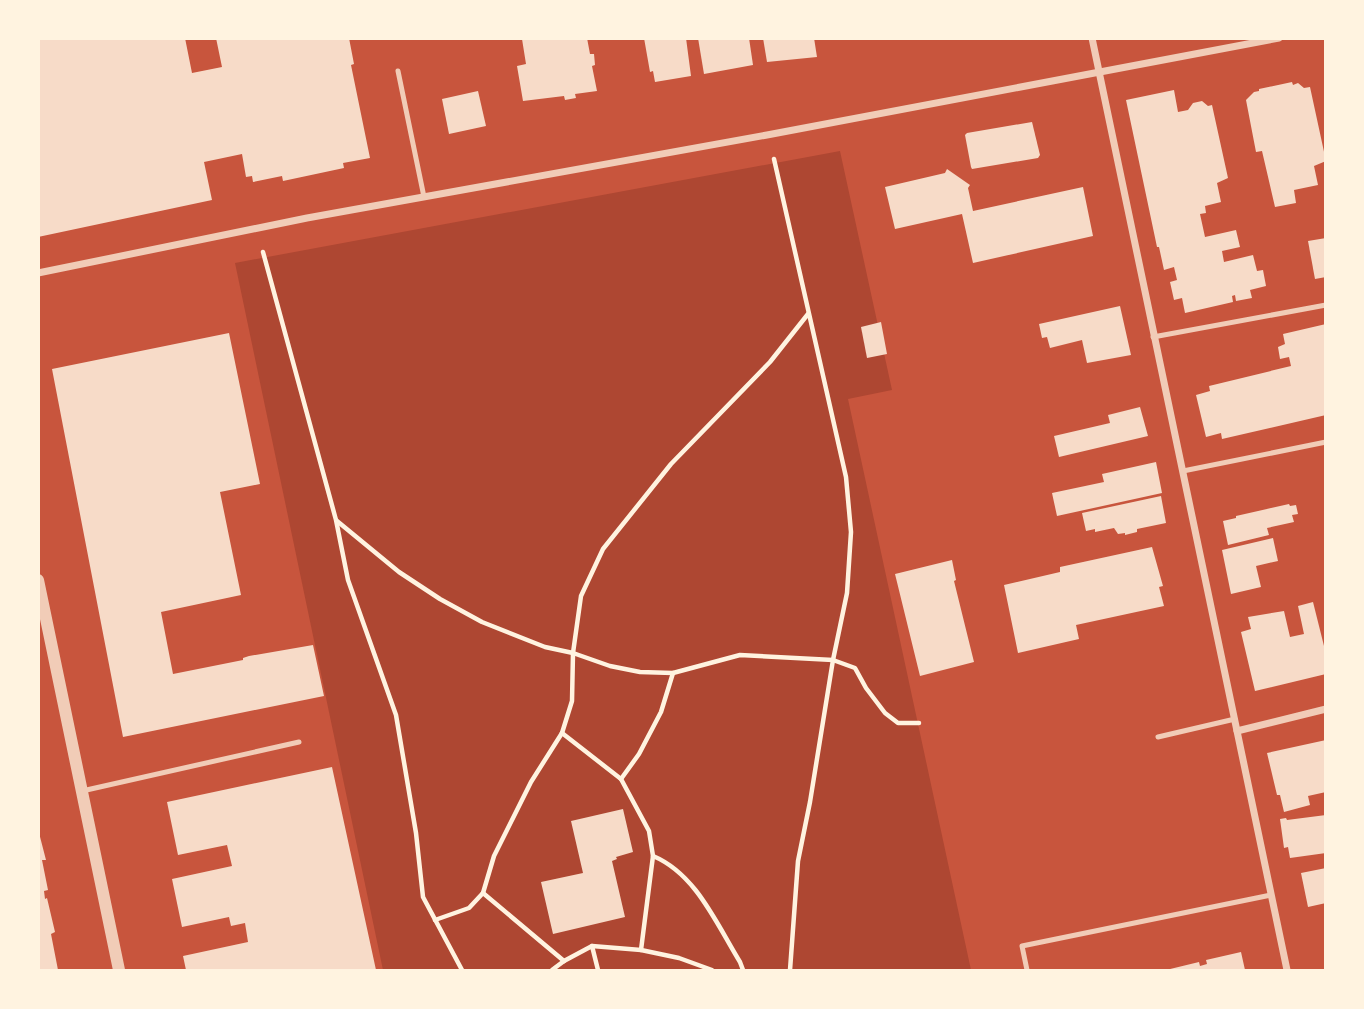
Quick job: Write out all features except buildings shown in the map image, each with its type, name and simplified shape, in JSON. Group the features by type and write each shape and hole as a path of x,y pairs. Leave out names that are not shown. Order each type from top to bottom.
{"street":[{"path":"1092,38 1287,971"},
{"path":"38,273 255,228 1279,38"},
{"path":"38,580 119,971"},
{"path":"1237,731 1325,709"}],"lane":[{"path":"398,71 424,197"},
{"path":"1153,337 1325,305"},
{"path":"1183,471 1325,442"},
{"path":"1158,737 1235,719"},
{"path":"82,791 299,742"},
{"path":"1027,971 1022,946 1271,895"}],"path":[{"path":"774,159 845,477 851,532 847,593 832,660 810,802 797,861 790,971"},
{"path":"263,252 336,520 348,580 396,715 416,833 423,897 462,971"},
{"path":"435,920 469,908 483,893 494,856 531,782 562,733 572,701 573,653 581,596 603,549 671,464 770,362 809,314"},
{"path":"336,520 399,572 440,599 482,621 545,647 640,672 673,673 740,655 832,660 855,668 885,713 898,723 919,723"},
{"path":"621,779 639,754 662,712 673,673"},
{"path":"562,733 621,779 649,831 653,856 641,950"},
{"path":"653,856 667,862 689,880 740,961 743,971"},
{"path":"483,893 564,961"},
{"path":"593,946 598,971"},
{"path":"552,971 564,961 593,946 641,950 679,958 712,971"}],"shaded area":[{"path":"840,151 892,390 848,399 971,970 383,970 235,263"}]}
